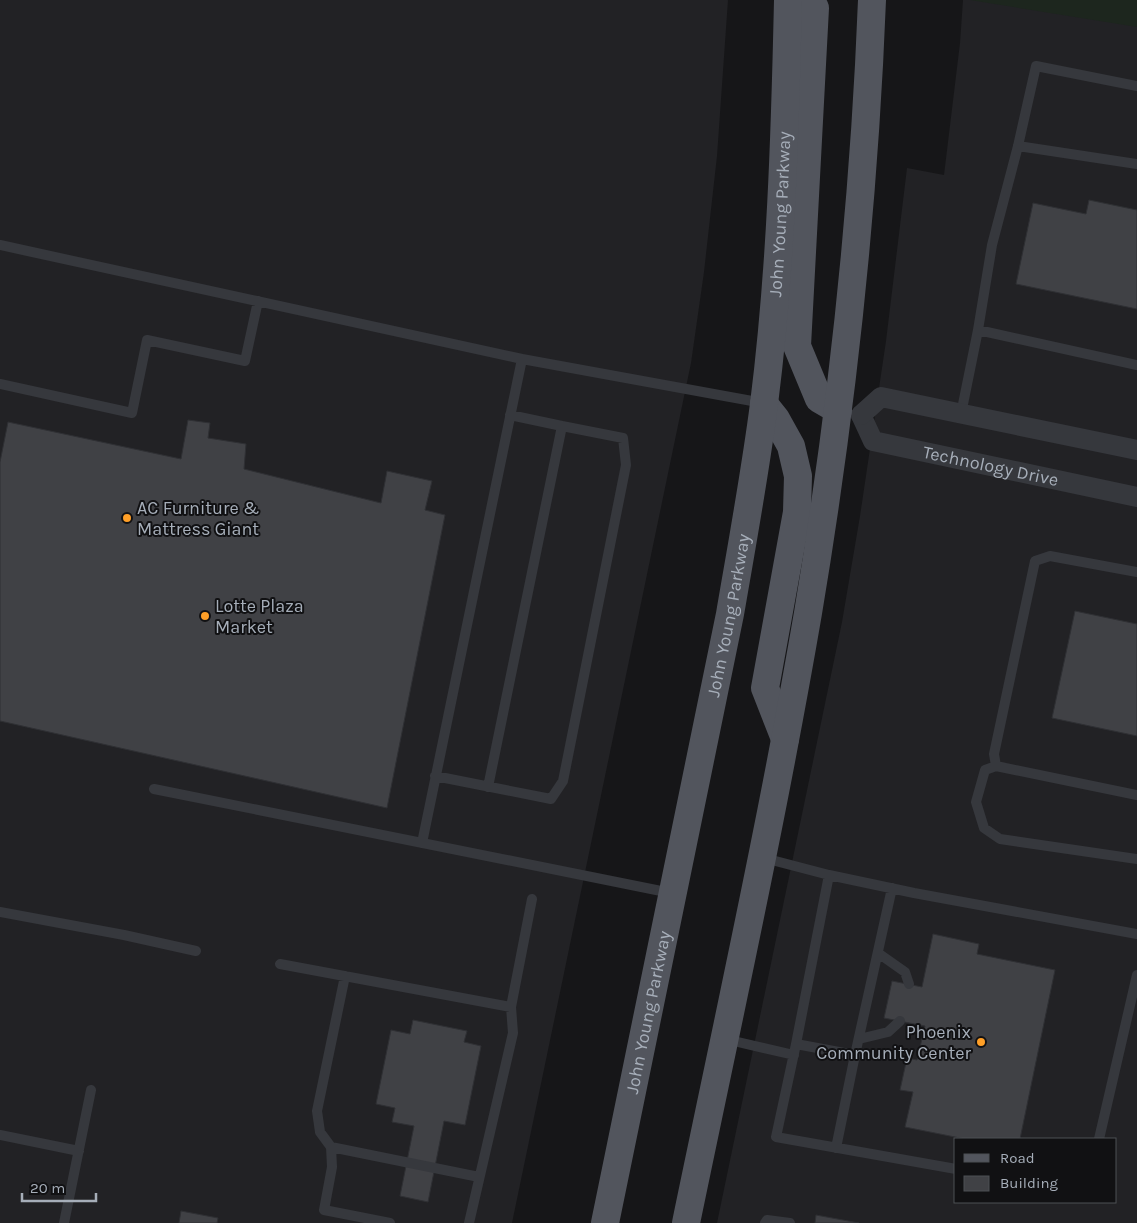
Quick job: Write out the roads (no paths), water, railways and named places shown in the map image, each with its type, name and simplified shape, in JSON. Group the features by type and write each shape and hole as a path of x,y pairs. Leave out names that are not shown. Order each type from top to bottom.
{"main road":[{"name":"John Young Parkway","path":"605,1223 732,604 748,513 764,404 775,290 782,195 788,0"},
{"path":"811,0 814,8 814,18 797,346 819,399 850,412"},
{"path":"686,1223 763,858 808,611 850,412 852,300 868,88 872,0"},
{"path":"764,404 776,419 791,446 798,476 797,512 765,688 785,739"}],"street":[{"path":"850,412 880,397 1137,450"},
{"name":"Technology Drive","path":"850,412 873,441 1137,497"}],"lane":[{"path":"961,414 978,330 992,245 1018,146 1036,66 1137,86"},
{"path":"1018,146 1137,164"},
{"path":"0,245 522,359 764,404"},
{"path":"0,384 132,413 147,340 245,361 258,301"},
{"path":"978,330 1137,365"},
{"path":"422,843 522,359"},
{"path":"435,776 551,799 563,781 626,465 622,438 510,415"},
{"path":"488,786 562,426"},
{"path":"996,766 994,754 1035,561 1050,556 1137,572"},
{"path":"1137,795 996,766 985,770 976,802 984,828 1000,839 1137,859"},
{"path":"154,788 672,893"},
{"path":"763,858 829,875 892,888 1137,934"},
{"path":"829,875 776,1137 954,1168"},
{"path":"836,1148 892,888"},
{"path":"468,1223 513,1033 510,1006 532,899"},
{"path":"0,912 124,935 196,951"},
{"path":"878,953 905,972 908,984"},
{"path":"280,964 510,1006"},
{"path":"1099,1138 1137,975"},
{"path":"345,976 317,1111 320,1132 331,1147 332,1167 324,1210 390,1223"},
{"path":"858,1039 888,1032 900,1021"},
{"path":"724,1039 794,1055"},
{"path":"796,1044 855,1055"},
{"path":"64,1223 91,1090"},
{"path":"0,1135 79,1151"},
{"path":"331,1147 480,1177"},
{"path":"765,1223 767,1220 777,1220 790,1223"}],"place":[{"name":"AC Furniture & Mattress Giant","path":"127,518"},
{"name":"Lotte Plaza Market","path":"205,616"},
{"name":"Phoenix Community Center","path":"981,1042"}]}
